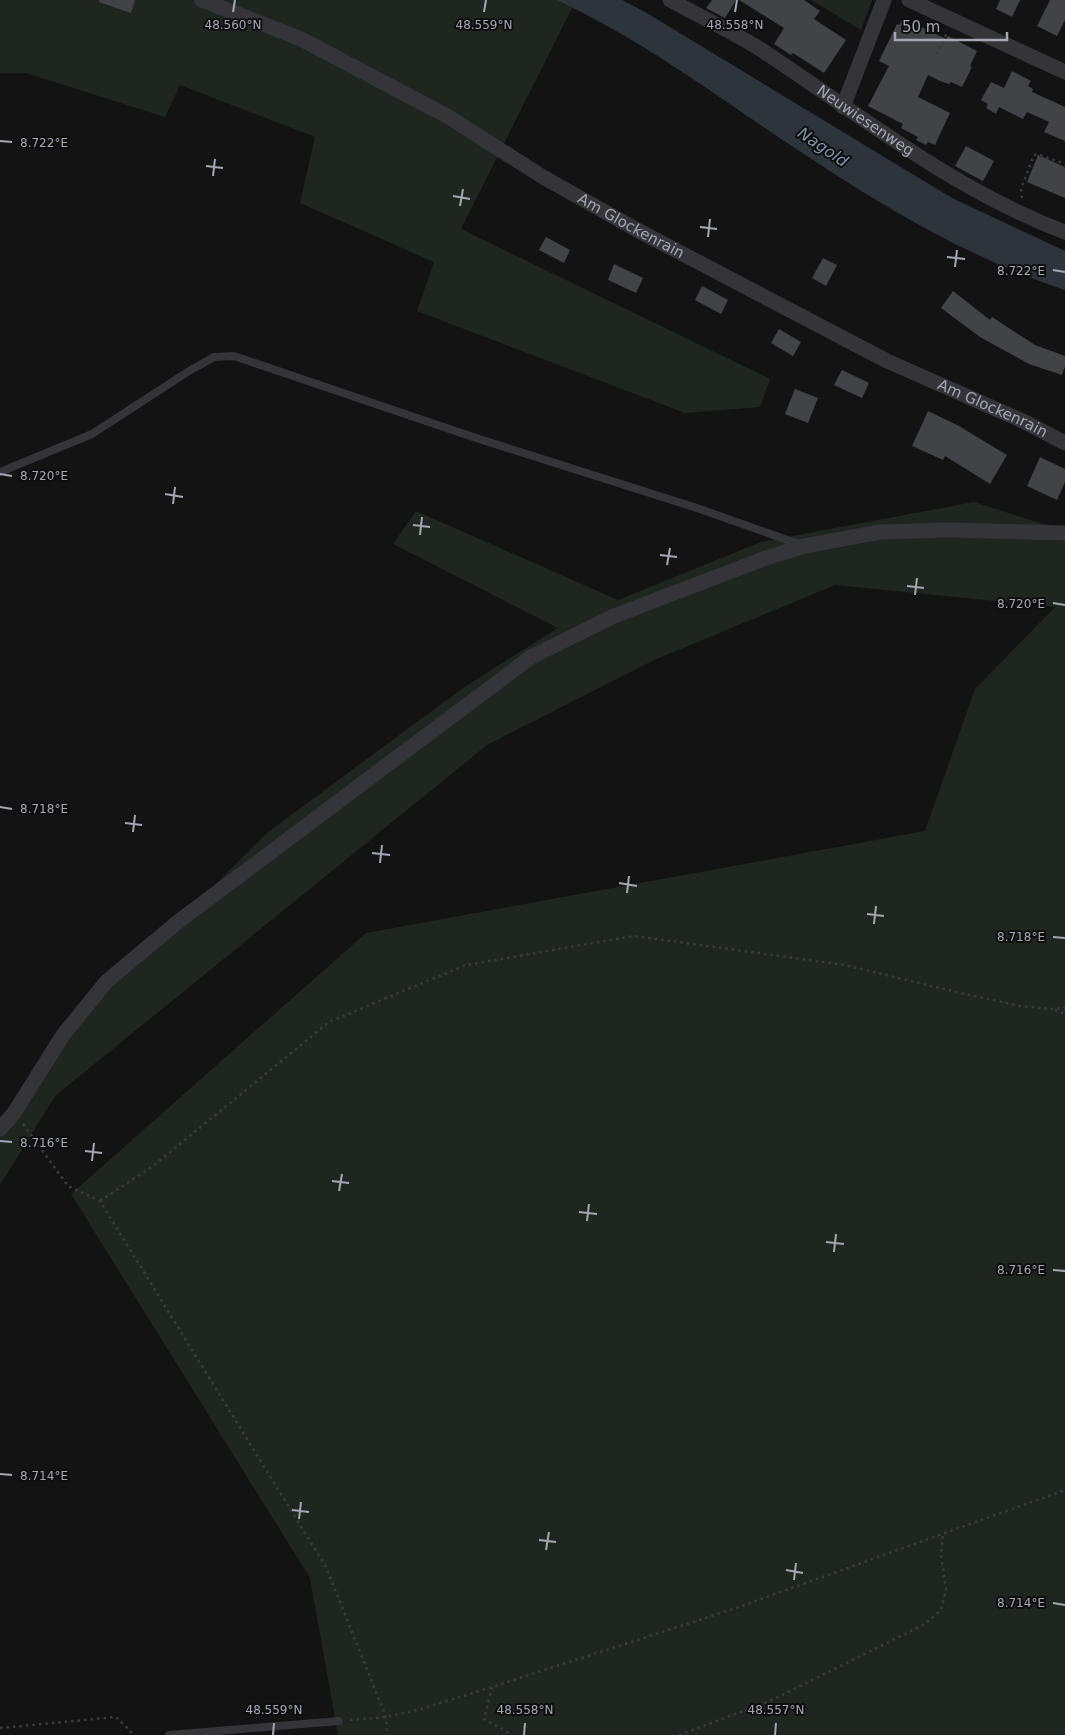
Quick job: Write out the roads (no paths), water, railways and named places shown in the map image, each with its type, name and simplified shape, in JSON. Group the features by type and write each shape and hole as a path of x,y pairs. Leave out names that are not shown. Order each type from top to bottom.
{"street":[{"name":"Am Glockenrain","path":"202,0 301,39 447,116 543,177 639,231 887,361 1025,422 1065,443"},
{"name":"Neuwiesenweg","path":"670,0 755,46 843,107 966,185 1065,232"},
{"path":"843,107 884,0"},
{"path":"909,0 1065,72"},
{"path":"0,1129 14,1113 62,1035 107,981 179,921 531,658 614,616 766,558 804,546 880,532 949,530 1065,533"}],"lane":[{"path":"0,472 92,434 189,371 214,357 234,356 476,438 694,507 804,546"},
{"path":"169,1735 339,1721"}],"water":[{"name":"Nagold","path":"556,0 622,0 645,12 952,198 1065,251 1065,290 997,264 900,214 838,176 653,53 622,34"}]}
